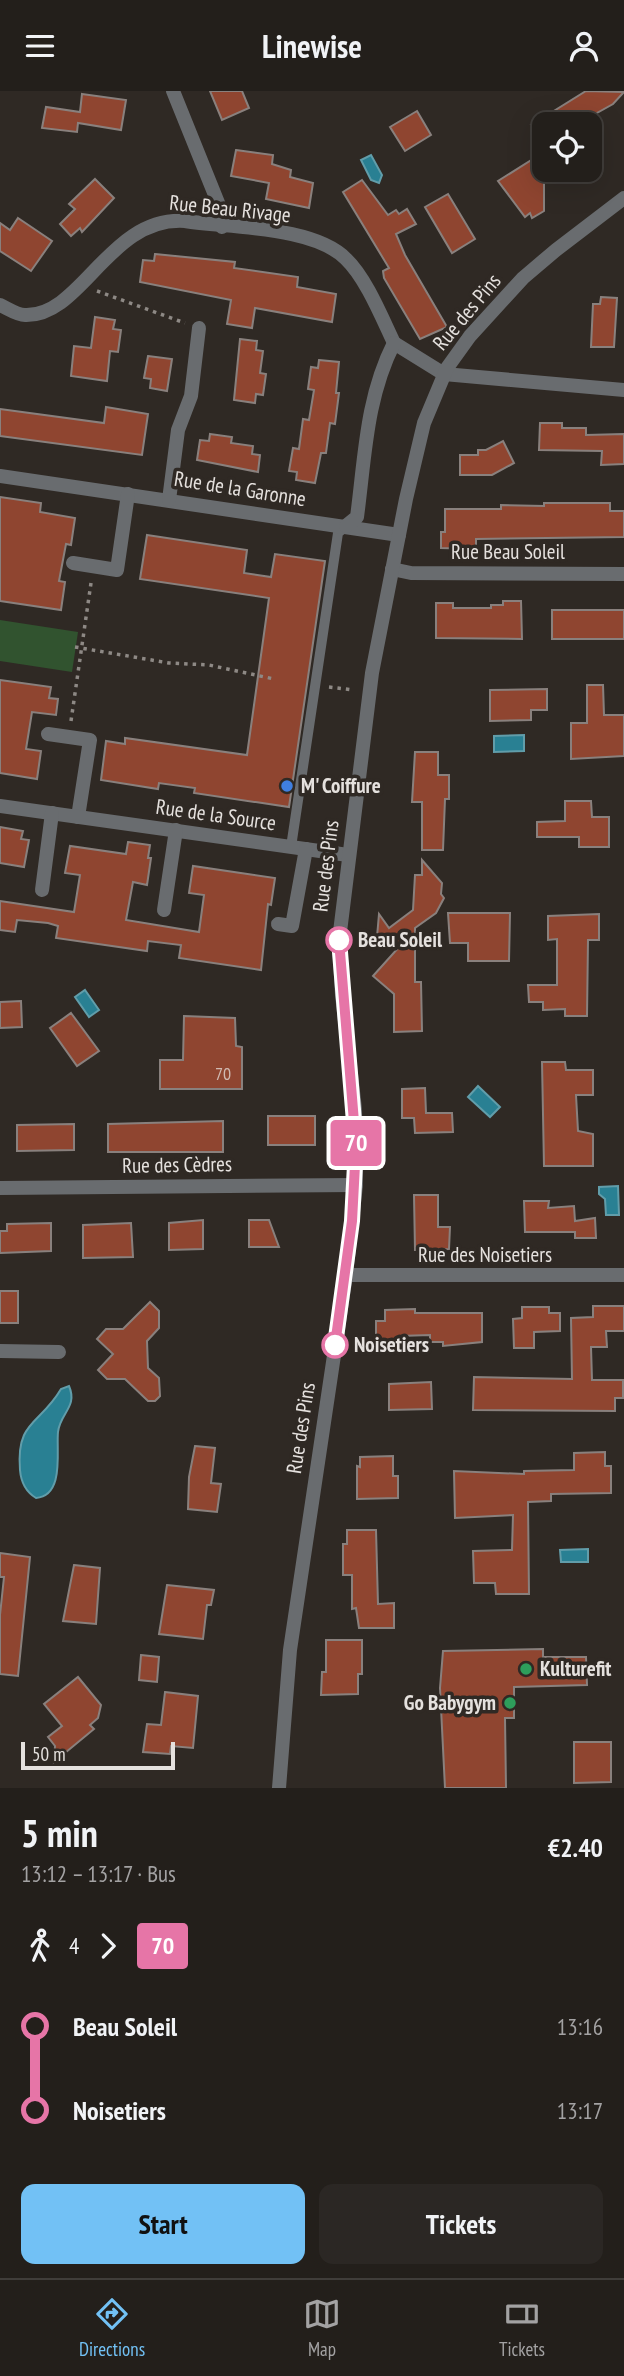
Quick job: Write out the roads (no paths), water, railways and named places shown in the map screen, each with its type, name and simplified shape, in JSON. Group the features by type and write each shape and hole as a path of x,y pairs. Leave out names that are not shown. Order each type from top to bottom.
{"street":[{"path":"173,91 223,215 222,227"},
{"name":"Rue des Pins","path":"279,1788 300,1569 346,1275 356,1185 355,1109 342,995 339,940 369,693 399,535 424,423 444,374 470,336 523,278 624,198"},
{"name":"Rue Beau Rivage","path":"0,305 24,315 49,310 84,281 133,233 166,219 323,242 347,259 394,343"},
{"path":"169,500 178,430 191,395 199,328"},
{"path":"346,526 357,517 375,388 394,343 444,374 624,390"},
{"name":"Rue de la Garonne","path":"0,476 399,535"},
{"path":"73,563 117,570 128,494"},
{"name":"Rue Beau Soleil","path":"392,569 419,573 624,574"},
{"path":"48,734 90,740 78,817"},
{"name":"Rue de la Source","path":"0,806 348,855"},
{"path":"42,890 52,814"},
{"path":"164,910 176,830"},
{"path":"278,924 292,926 298,848"},
{"name":"Rue des Cèdres","path":"0,1188 356,1185"},
{"name":"Rue des Noisetiers","path":"346,1275 624,1275"},
{"path":"0,1352 59,1352"}],"lane":[{"path":"298,848 314,684 338,533 346,526"}],"water":[{"path":"371,155 382,175 379,183 371,180 361,160"},
{"path":"524,735 524,751 494,752 494,736"},
{"path":"85,990 99,1010 89,1017 75,997"},
{"path":"478,1086 500,1107 490,1117 468,1097"},
{"path":"618,1186 619,1215 606,1215 605,1199 599,1194 599,1187"},
{"path":"69,1386 70,1405 59,1425 55,1481 45,1495 36,1498 27,1490 22,1479 22,1441 31,1424 61,1389"},
{"path":"588,1549 588,1562 561,1562 560,1550"}],"place":[{"name":"M' Coiffure","path":"287,786"},
{"name":"Beau Soleil","path":"339,940"},
{"name":"Noisetiers","path":"335,1345"},
{"name":"Kulturefit","path":"526,1669"},
{"name":"Go Babygym","path":"510,1703"}]}
